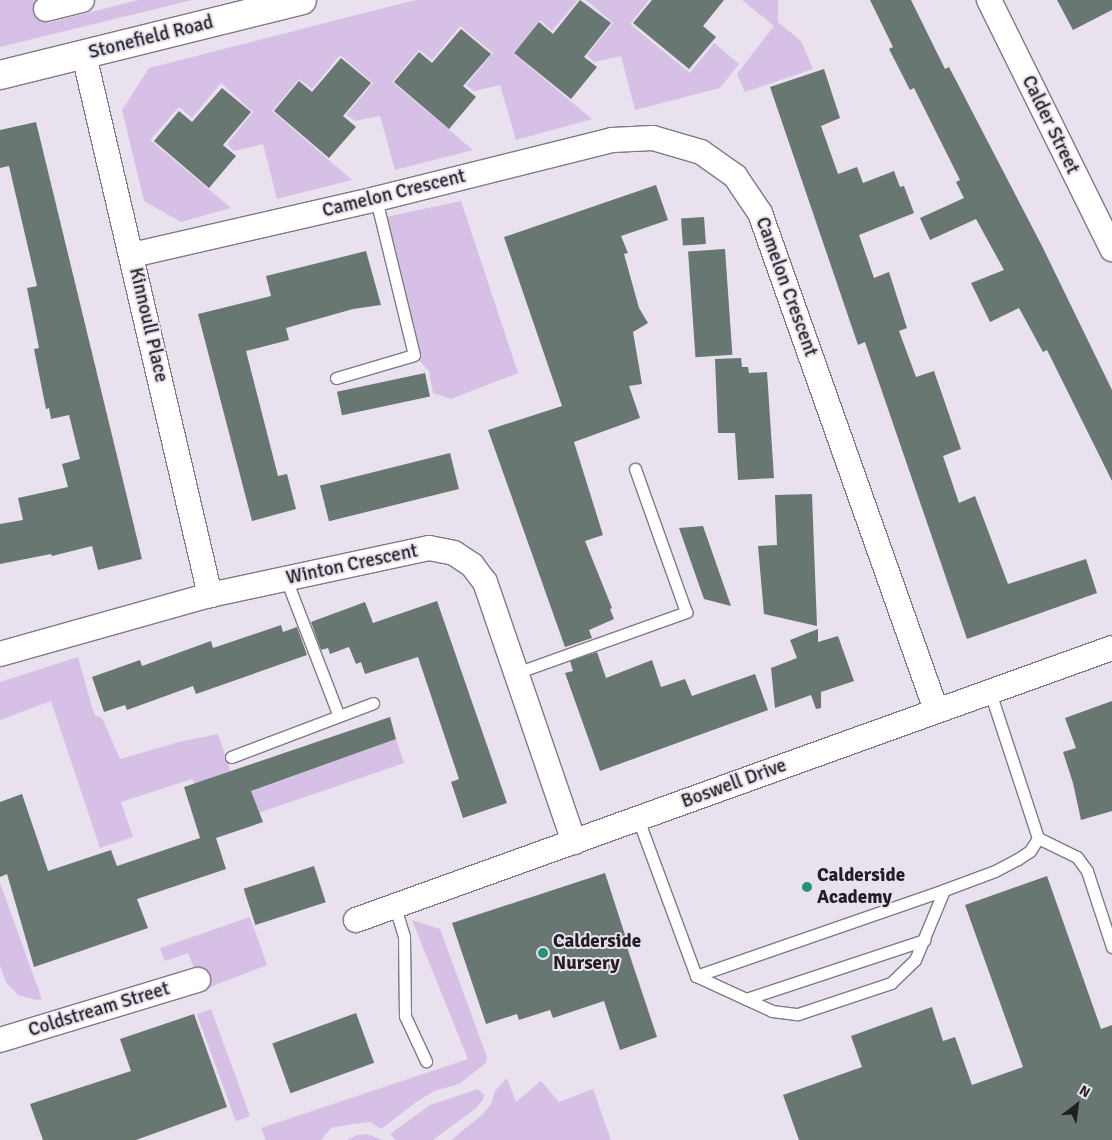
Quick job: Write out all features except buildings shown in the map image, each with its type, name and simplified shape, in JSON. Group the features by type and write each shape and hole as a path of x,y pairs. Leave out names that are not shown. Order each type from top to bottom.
{"street":[{"path":"46,9 82,0"},
{"name":"Stonefield Road","path":"0,75 302,0"},
{"name":"Calder Street","path":"989,0 1112,250"},
{"name":"Kinnoull Place","path":"84,55 210,595"},
{"name":"Camelon Crescent","path":"132,255 376,199 612,140 653,138 701,152 735,176 760,212 936,710"},
{"name":"Winton Crescent","path":"0,654 210,595 430,548 454,553 472,565 485,582 574,842"},
{"name":"Boswell Drive","path":"356,920 1112,648"},
{"name":"Coldstream Street","path":"0,1040 198,980"}],"lane":[{"path":"336,378 414,355 376,199"},
{"path":"516,673 686,612 635,469"},
{"path":"286,579 339,716"},
{"path":"990,692 1038,838 1077,856 1087,871 1112,948"},
{"path":"231,756 373,703"},
{"path":"638,819 696,976 772,1010 798,1014 890,983 915,960 944,890"},
{"path":"696,976 995,871 1030,851 1038,838"},
{"path":"395,907 404,936 405,1016 426,1061"},
{"path":"746,999 924,940"}],"shaded area":[{"path":"0,0 40,0 48,23 138,0 192,0 0,47"},
{"path":"415,0 578,0 552,31 540,20 513,53 592,119 516,140 500,85 474,91 466,85 493,53 460,26 432,60 419,50 392,82 473,150 395,170 380,116 355,121 346,115 373,83 340,55 312,89 299,79 272,111 352,180 277,199 263,144 234,151 227,144 253,112 221,83 192,118 179,107 150,140 231,208 181,222 144,201 122,110 149,68"},
{"path":"586,0 649,0 630,24 690,73 714,43 739,64 720,88 635,110 621,56 594,62 587,55 613,23"},
{"path":"742,0 778,0 778,22 801,41 813,69 745,92 737,74 774,26"},
{"path":"461,201 518,373 451,399 433,393 429,371 414,355 381,218"},
{"path":"78,657 95,715 102,718 120,759 179,742 218,734 239,796 396,739 404,763 212,829 190,773 192,779 121,802 133,837 100,848 51,701 0,720 0,682"},
{"path":"0,883 42,999 36,1000 18,995 6,982 2,971 0,965"},
{"path":"250,917 267,965 203,990 188,953 165,961 160,948"},
{"path":"412,920 440,929 487,1057 486,1063 459,1084 434,1091 381,1129 370,1122 331,1128 321,1140 266,1140 261,1128 468,1059"},
{"path":"211,1009 250,1116 236,1121 197,1014"},
{"path":"507,1078 516,1102 541,1081 559,1102 593,1089 611,1140 451,1140 482,1115 491,1104 495,1091"},
{"path":"478,1089 484,1095 483,1100 475,1109 433,1140 396,1140 390,1134 430,1105"},
{"path":"368,1134 382,1140 347,1140 357,1135"}],"place":[{"name":"Calderside Academy","path":"807,887"},
{"name":"Calderside Nursery","path":"543,953"}]}
